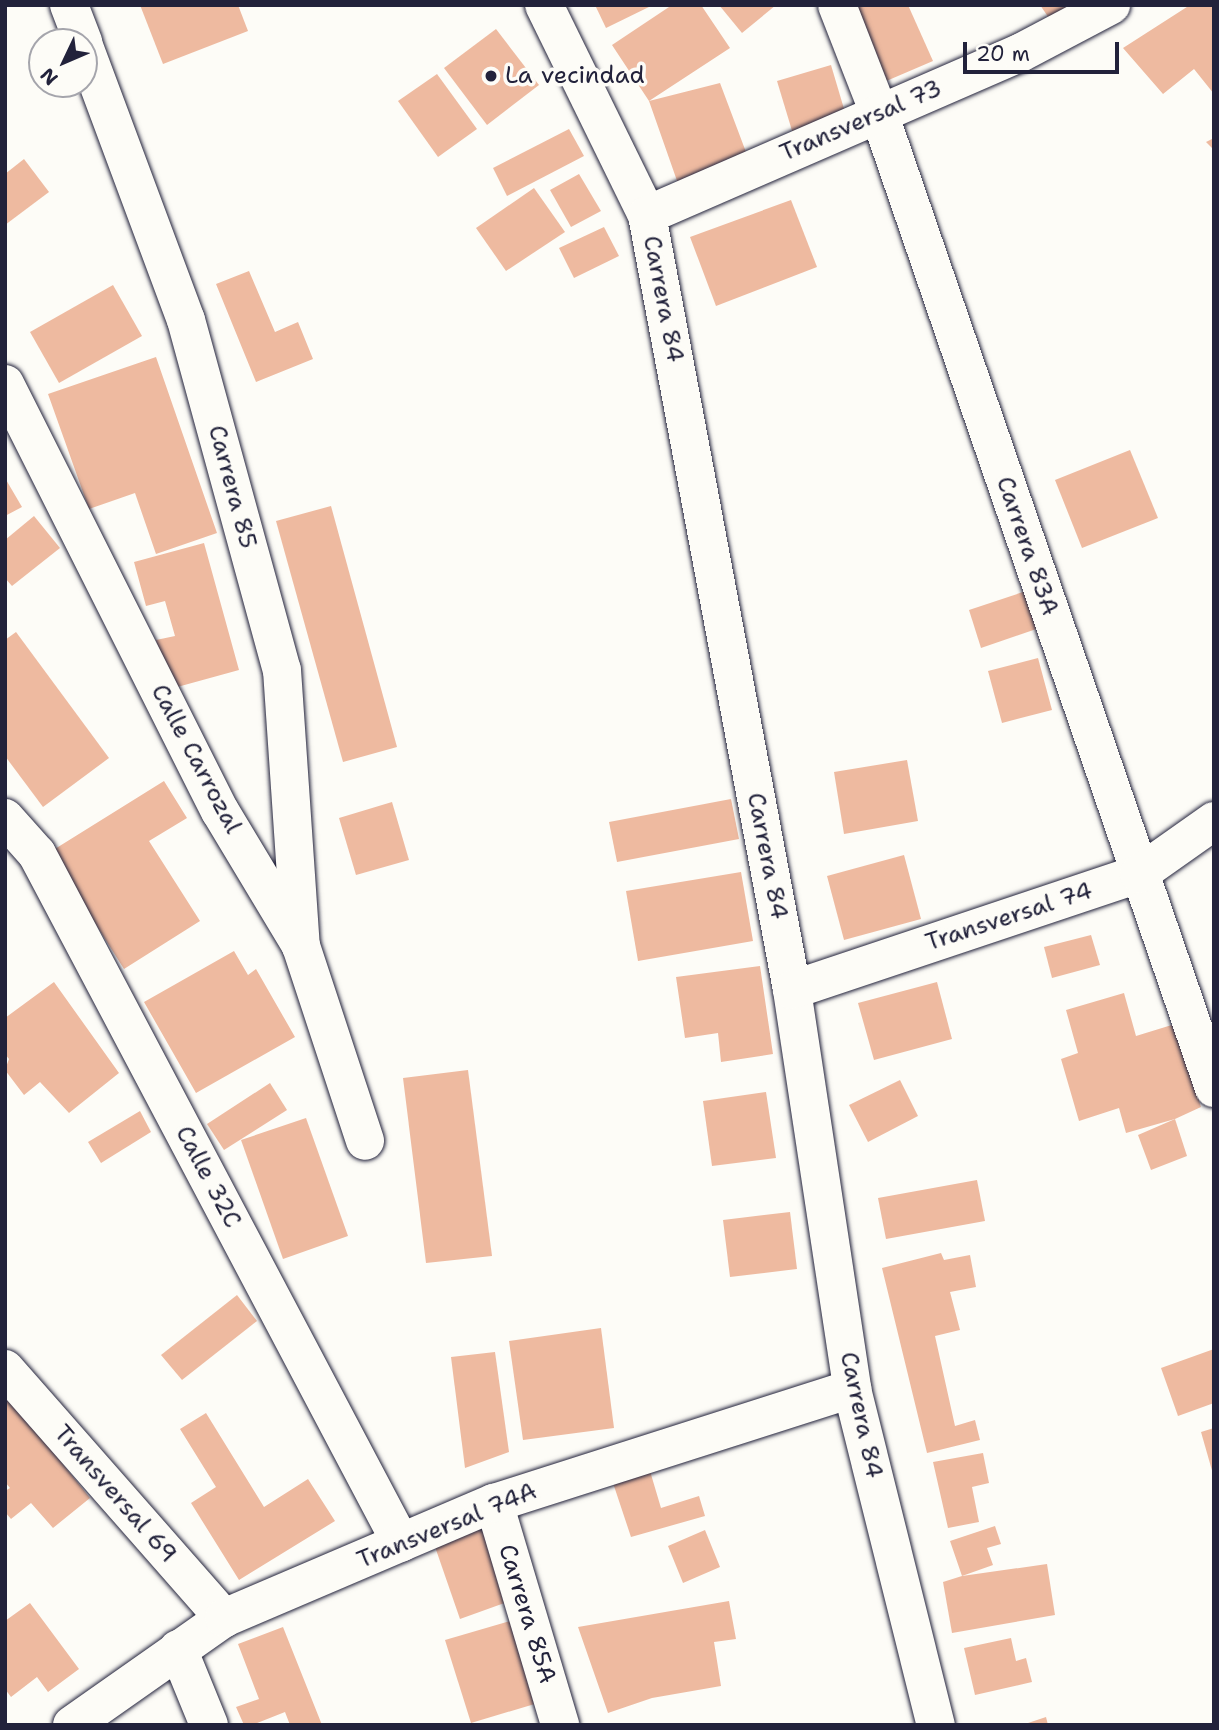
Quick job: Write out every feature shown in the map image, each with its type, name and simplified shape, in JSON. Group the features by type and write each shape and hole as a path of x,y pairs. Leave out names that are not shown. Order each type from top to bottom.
{"street":[{"name":"Carrera 85","path":"69,5 77,28"},
{"name":"Carrera 84","path":"544,5 647,215 792,990 852,1389 936,1725"},
{"name":"Carrera 83A","path":"837,5 879,113 1214,1088"},
{"name":"Transversal 73","path":"647,215 1020,53 1111,5"},
{"name":"Carrera 85","path":"98,84 186,320 282,670 301,946"},
{"name":"Calle Carrozal","path":"5,384 220,811 301,946 365,1141"},
{"name":"Calle 32C","path":"5,818 37,854 401,1543"},
{"name":"Transversal 74","path":"792,990 1139,874 1214,821"},
{"name":"Transversal 69","path":"5,1369 225,1618"},
{"name":"Transversal 74A","path":"72,1725 225,1618 494,1503 852,1389"},
{"name":"Carrera 85A","path":"494,1503 560,1725"},
{"path":"178,1649 209,1725"}],"building":[{"path":"140,5 238,5 248,31 163,64"},
{"path":"595,5 653,5 606,28"},
{"path":"672,5 701,5 730,48 649,101 612,45"},
{"path":"719,5 776,5 742,33"},
{"path":"851,5 908,5 933,61 884,82"},
{"path":"1040,5 1074,5 1051,21"},
{"path":"1190,5 1214,5 1214,94 1194,69 1163,94 1123,48"},
{"name":"La vecindad","path":"496,29 539,85 487,125 444,68"},
{"path":"831,65 847,119 793,134 777,81"},
{"path":"437,74 477,129 438,157 398,101"},
{"path":"720,83 752,168 682,195 649,101"},
{"path":"569,129 584,156 507,196 493,168"},
{"path":"1214,138 1214,150 1206,142"},
{"path":"24,159 49,192 5,225 5,174"},
{"path":"579,174 601,211 571,227 550,190"},
{"path":"534,188 565,232 506,271 476,228"},
{"path":"791,200 817,267 716,306 690,237"},
{"path":"604,227 619,256 574,278 559,248"},
{"path":"249,271 275,332 298,322 313,359 256,382 216,284"},
{"path":"113,285 142,336 59,383 30,332"},
{"path":"156,357 217,533 156,554 135,493 89,509 48,394"},
{"path":"1130,450 1158,518 1082,548 1055,480"},
{"path":"5,478 22,507 5,516"},
{"path":"331,506 397,747 343,762 276,521"},
{"path":"34,516 60,548 12,586 5,578 5,540"},
{"path":"204,543 239,670 170,689 156,640 175,636 165,601 146,606 134,562"},
{"path":"1032,589 1045,626 981,648 969,610"},
{"path":"16,632 109,758 43,807 5,756 5,640"},
{"path":"1038,658 1052,710 1002,723 988,671"},
{"path":"907,760 918,821 844,834 834,772"},
{"path":"164,781 187,818 149,841 200,921 124,969 50,852"},
{"path":"731,799 739,839 617,862 609,822"},
{"path":"392,802 409,860 356,875 339,818"},
{"path":"904,855 921,919 844,940 827,876"},
{"path":"741,872 753,941 638,961 626,891"},
{"path":"1091,935 1100,965 1052,978 1044,947"},
{"path":"234,951 248,975 256,969 295,1037 196,1093 144,1002"},
{"path":"760,966 773,1054 721,1062 718,1033 685,1038 676,977"},
{"path":"54,982 119,1073 69,1113 40,1082 24,1095 5,1070 9,1059 5,1054 5,1018"},
{"path":"937,982 952,1039 874,1060 858,1003"},
{"path":"1124,993 1136,1036 1175,1024 1201,1107 1175,1119 1126,1133 1119,1108 1079,1121 1061,1059 1078,1053 1066,1010"},
{"path":"468,1070 492,1256 426,1263 403,1078"},
{"path":"900,1080 918,1116 868,1142 849,1105"},
{"path":"270,1083 287,1110 224,1150 207,1124"},
{"path":"766,1092 776,1158 712,1166 703,1101"},
{"path":"140,1111 151,1132 101,1163 88,1142"},
{"path":"306,1118 348,1236 283,1259 241,1140"},
{"path":"1175,1119 1187,1156 1151,1170 1138,1135"},
{"path":"977,1180 985,1221 886,1239 878,1198"},
{"path":"790,1212 797,1269 730,1277 723,1220"},
{"path":"941,1253 944,1260 970,1255 976,1287 950,1292 960,1330 935,1336 955,1426 975,1420 980,1440 927,1453 882,1268"},
{"path":"237,1295 257,1321 182,1380 161,1355"},
{"path":"601,1328 614,1428 523,1440 509,1341"},
{"path":"1214,1349 1214,1403 1178,1416 1161,1368"},
{"path":"495,1352 509,1452 465,1468 451,1357"},
{"path":"9,1397 90,1498 53,1528 31,1503 11,1519 5,1512 5,1491 10,1488 5,1482 5,1400"},
{"path":"206,1413 264,1507 308,1479 335,1521 239,1580 191,1503 216,1487 180,1429"},
{"path":"1214,1428 1214,1474 1213,1474 1201,1432"},
{"path":"983,1453 989,1483 972,1487 979,1522 948,1528 933,1462"},
{"path":"650,1471 661,1508 699,1496 705,1516 631,1537 613,1483"},
{"path":"483,1524 510,1601 460,1619 433,1541"},
{"path":"995,1526 1001,1544 987,1548 993,1565 962,1576 950,1541"},
{"path":"705,1530 720,1567 683,1583 668,1546"},
{"path":"1047,1564 1055,1615 952,1633 943,1582 962,1576"},
{"path":"729,1601 736,1639 714,1642 721,1686 652,1698 608,1713 578,1627"},
{"path":"30,1603 79,1669 48,1692 37,1677 11,1697 5,1689 5,1621"},
{"path":"513,1620 538,1703 471,1723 445,1640"},
{"path":"283,1627 322,1725 290,1725 285,1712 252,1725 244,1725 236,1707 259,1699 238,1644"},
{"path":"1011,1638 1016,1661 1026,1658 1032,1682 975,1695 964,1648"},
{"path":"1046,1717 1048,1725 1025,1725 1025,1724"}],"place":[{"name":"La vecindad","path":"491,76"}]}
